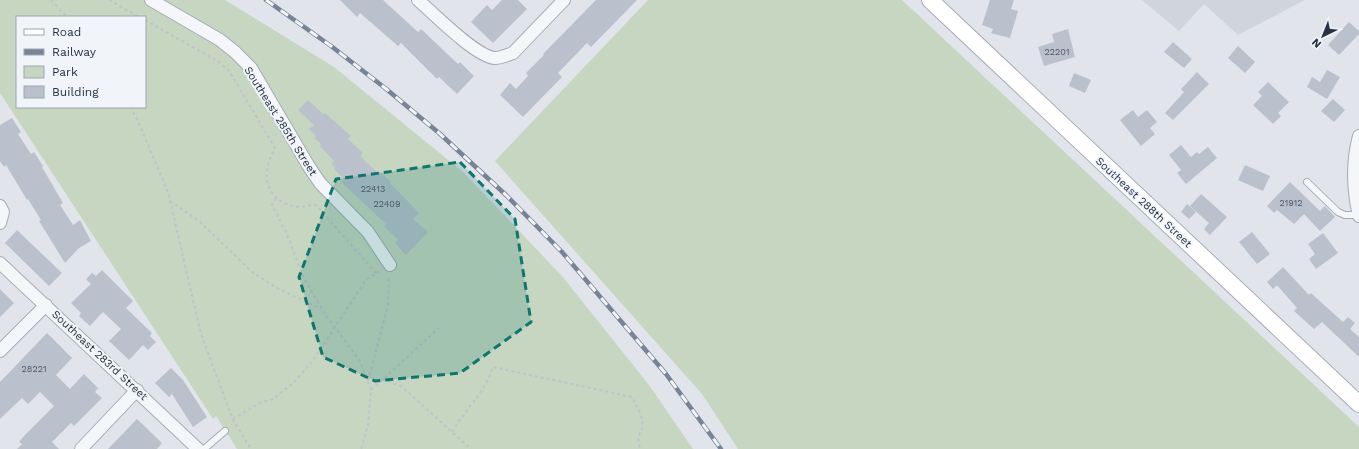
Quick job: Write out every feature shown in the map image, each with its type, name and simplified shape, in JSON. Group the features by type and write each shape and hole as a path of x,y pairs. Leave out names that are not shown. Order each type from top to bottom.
{"street":[{"name":"Southeast 285th Street","path":"151,0 220,40 251,68 320,183 368,232 390,265"},
{"path":"418,0 476,51 495,58 513,53 564,0"},
{"name":"Southeast 288th Street","path":"930,0 1359,404"},
{"path":"1359,136 1355,151 1355,190 1359,216"},
{"path":"0,206 3,212 0,223"},
{"name":"Southeast 283rd Street","path":"0,263 137,390 198,449"},
{"path":"0,351 46,305"},
{"path":"81,449 137,390"}],"lane":[{"path":"1307,182 1338,212 1346,215 1359,216"},
{"path":"204,449 225,431"}],"path":[{"path":"51,0 66,16"},
{"path":"109,0 137,16"},
{"path":"146,21 218,62 228,71 274,146 275,149 268,160 266,178 270,190 276,198 284,203 300,207 314,204 317,206 376,273"},
{"path":"131,108 137,119 170,200 201,334 233,419 251,449"},
{"path":"276,198 272,204 286,232 304,279 322,310 360,361 371,390 368,425 361,449"},
{"path":"170,200 198,221 252,272 277,288 322,310"},
{"path":"233,419 260,403 273,398 293,383 312,362 366,280 390,265"},
{"path":"368,382 388,305 390,265"},
{"path":"371,390 439,328"},
{"path":"452,432 464,412 489,381 493,367 632,397 642,416 643,430 638,437 640,449"},
{"path":"382,380 401,386 471,449"}],"highlighted area":[{"path":"460,162 515,219 531,322 460,373 375,381 323,357 299,277 336,179"}],"shaded area":[{"path":"1142,0 1305,0 1238,35 1204,4 1179,31"}],"green space":[{"path":"0,0 225,0 334,67 463,172 562,276 649,385 693,449 237,449 216,416 213,419 0,93"},
{"path":"648,0 902,0 1359,427 1359,449 738,449 702,394 495,161"}],"building":[{"path":"340,0 383,0 418,32 421,29 458,64 460,62 474,76 457,94 439,77 437,79 401,43 398,46 360,13 357,17"},
{"path":"502,0 518,0 527,9 493,43 471,22 487,5 492,10"},
{"path":"596,0 637,0 591,47 587,43 558,73 562,77 523,117 500,95 510,83 516,89 528,76 526,73 544,55 543,54"},
{"path":"990,0 1014,0 1011,9 1018,11 1010,38 991,33 993,29 982,25"},
{"path":"1349,22 1359,31 1359,34 1339,55 1328,45"},
{"path":"1068,29 1075,57 1044,66 1038,47 1054,42 1052,34"},
{"path":"1173,42 1192,59 1184,68 1164,52"},
{"path":"1238,46 1255,62 1245,73 1228,58"},
{"path":"1327,70 1340,77 1327,99 1307,87 1312,77 1320,82"},
{"path":"1197,72 1209,84 1173,120 1165,113 1184,92 1181,89"},
{"path":"1074,73 1091,80 1085,93 1069,86"},
{"path":"1268,82 1289,102 1278,113 1281,116 1273,124 1253,105 1262,96 1258,92"},
{"path":"1333,99 1345,110 1334,122 1321,111"},
{"path":"308,100 351,136 348,139 363,153 360,156 378,173 379,171 391,182 390,183 419,213 413,219 428,232 406,255 395,243 398,240 384,226 386,224 341,182 344,179 331,164 334,161 320,146 321,144 314,138 316,136 309,129 314,125 298,110"},
{"path":"1133,110 1138,117 1147,110 1157,122 1150,128 1155,134 1141,146 1120,120"},
{"path":"12,118 21,132 18,134 31,154 34,152 43,166 42,167 63,203 60,205 73,225 80,220 91,241 79,248 65,263 39,221 41,220 28,199 27,200 6,165 4,167 0,161 0,125"},
{"path":"1181,145 1191,157 1197,152 1199,154 1208,147 1217,158 1186,184 1177,173 1181,170 1169,155"},
{"path":"1245,165 1270,176 1263,191 1238,180"},
{"path":"1290,182 1320,211 1325,206 1335,217 1320,231 1304,214 1294,224 1277,210 1274,213 1267,206"},
{"path":"1201,194 1227,217 1210,235 1204,229 1209,223 1190,206"},
{"path":"1187,204 1196,212 1189,219 1181,212"},
{"path":"17,230 62,273 49,286 5,243"},
{"path":"1252,232 1270,254 1257,264 1239,242"},
{"path":"1323,233 1338,253 1316,269 1309,259 1315,254 1308,244"},
{"path":"1283,267 1309,295 1311,293 1343,322 1348,317 1355,323 1350,329 1359,337 1359,357 1322,322 1314,329 1294,311 1297,308 1277,285 1273,289 1267,282"},
{"path":"102,270 133,301 126,308 152,333 150,336 156,342 148,350 143,345 129,360 109,341 121,329 103,312 90,326 79,316 81,313 71,303 91,284 86,279 92,273 96,276"},
{"path":"0,289 14,303 0,317"},
{"path":"47,333 72,358 56,375 70,389 84,374 98,388 95,392 102,398 74,426 71,423 52,442 59,449 17,449 22,444 19,442 25,435 54,406 40,392 28,404 22,398 0,419 0,382"},
{"path":"171,368 183,380 207,417 193,427 172,394 169,397 155,383"},
{"path":"137,419 162,443 157,449 108,449"}],"railway":[{"path":"266,0 331,46 385,88 439,133 507,196 562,252 666,374 721,449"}]}
